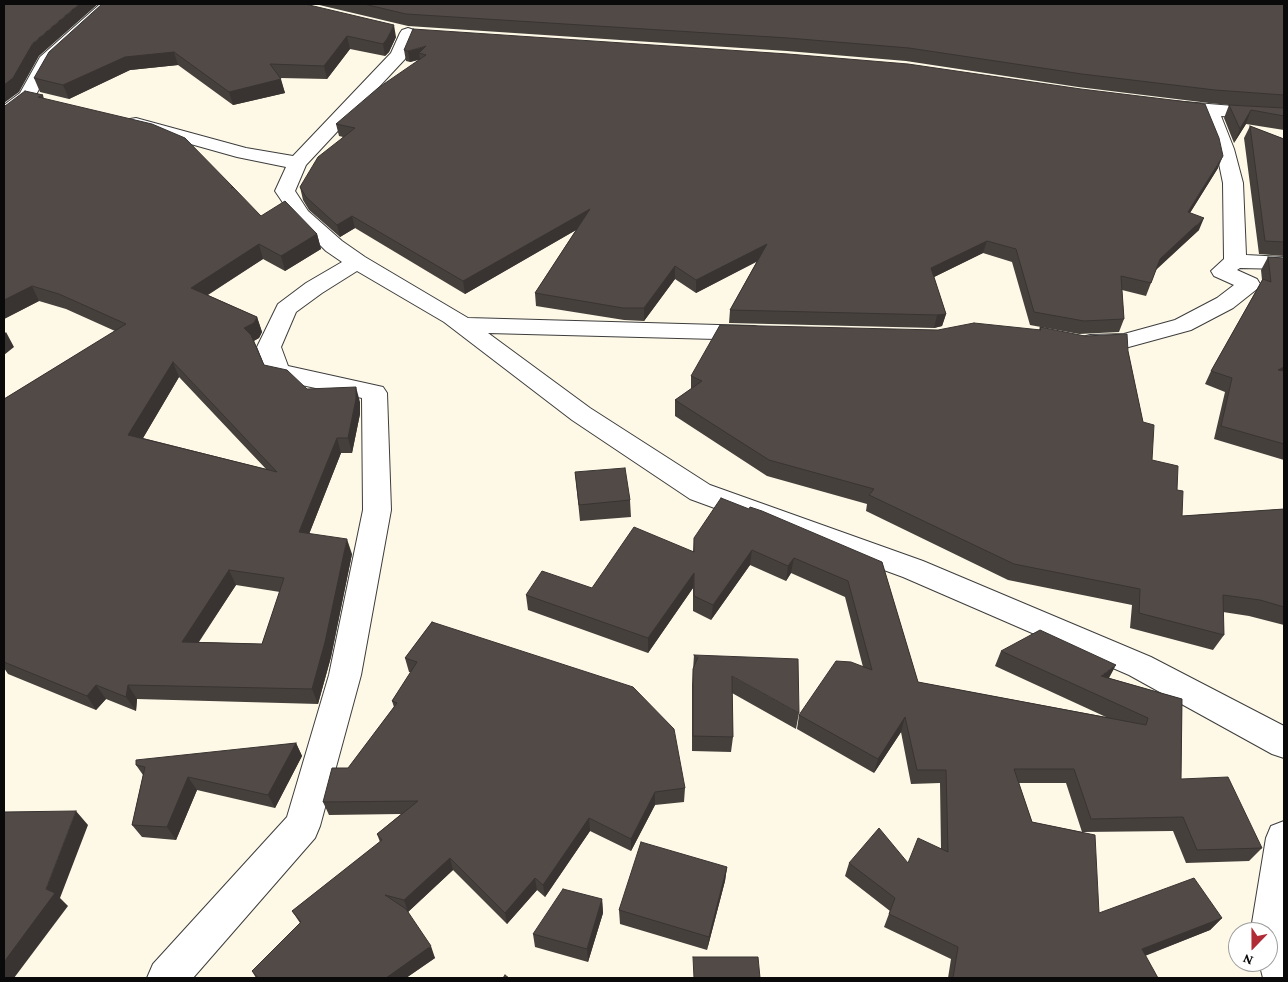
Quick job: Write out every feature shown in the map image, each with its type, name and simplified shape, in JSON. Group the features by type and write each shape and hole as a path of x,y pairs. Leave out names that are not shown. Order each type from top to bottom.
{"street":[{"path":"4,114 27,96 46,61 109,4"},
{"path":"410,33 400,55 297,163 285,191 301,215 334,246 356,262 452,317 580,414 700,492 941,580 1140,666 1284,743"},
{"path":"27,96 46,101"},
{"path":"1153,103 1209,110 1284,115"},
{"path":"1209,110 1225,149 1233,183 1235,261"},
{"path":"121,118 244,153 297,163"},
{"path":"1070,341 1078,343 1126,341 1183,325 1225,303 1249,284 1222,271 1235,261 1284,263"},
{"path":"167,978 302,826 345,675 377,510 374,392 278,372 269,348 286,309 314,288 356,262"},
{"path":"462,326 773,333"},
{"path":"1283,978 1270,928 1284,838"}],"building":[{"path":"4,4 79,4 33,43 13,78 4,85"},
{"path":"102,4 305,4 394,25 383,44 347,36 324,66 270,64 281,79 229,92 174,52 125,57 63,85 34,78 49,52"},
{"path":"364,4 1284,4 1284,95 1215,90 1082,74 909,48 788,38 406,14"},
{"path":"413,29 788,54 908,64 1081,89 1205,104 1219,138 1223,156 1188,212 1204,218 1160,259 1151,283 1121,276 1124,319 1084,321 1034,312 1016,249 987,241 931,268 946,314 730,310 767,244 696,280 675,266 644,308 623,308 535,293 590,209 463,281 352,216 337,225 306,197 300,187 318,157 355,128 336,124 378,88 426,55 419,53 426,46 408,51 404,50"},
{"path":"25,91 43,95 38,97 152,124 185,138 261,216 285,201 317,234 281,256 259,244 191,288 257,317 254,323 244,328 251,335 264,365 287,370 307,389 356,387 356,399 348,438 337,438 299,532 347,539 325,642 312,689 128,685 126,697 96,685 87,696 4,662 4,399 126,324 59,294 32,286 4,300 5,106","holes":["173,362 277,472 128,435","229,570 284,578 262,644 182,642"]},
{"path":"1229,105 1284,108 1284,116 1251,110 1240,129"},
{"path":"1250,126 1284,139 1284,242 1265,241"},
{"path":"1268,257 1284,258 1284,367 1278,370 1284,371 1284,444 1221,426 1232,378 1211,371 1263,279 1271,282"},
{"path":"974,323 1041,330 1040,327 1085,336 1127,334 1128,351 1143,422 1154,425 1152,460 1178,466 1177,490 1183,491 1182,516 1284,509 1284,607 1260,600 1223,595 1224,635 1139,613 1140,589 1014,564 869,495 874,489 769,460 675,400 702,381 691,376 720,325 938,330"},
{"path":"625,468 630,500 579,505 575,472"},
{"path":"721,498 749,509 750,507 762,511 882,562 918,682 1146,725 1148,718 1001,651 1040,630 1116,665 1101,676 1182,699 1181,779 1228,777 1262,848 1197,850 1183,817 1091,819 1074,769 1014,769 1032,822 1095,835 1099,913 1194,878 1222,918 1142,949 1158,978 953,978 958,947 889,914 895,898 849,863 879,828 908,863 918,838 948,852 946,770 917,770 905,717 878,759 799,715 836,661 851,662 872,670 848,581 794,558 788,566 752,550 713,605 694,596 694,573 648,638 526,595 542,571 592,588 634,527 694,552 694,538"},
{"path":"432,622 633,687 674,729 685,788 655,792 631,839 589,818 543,885 535,878 505,913 450,858 404,900 385,895 406,909 431,946 386,978 258,978 252,971 301,922 292,911 382,840 377,834 418,801 323,802 332,768 348,768 397,703 392,701 417,662 405,658"},
{"path":"694,655 798,659 799,713 732,676 733,737 693,736 693,669 698,657"},
{"path":"296,743 268,795 188,777 167,827 132,825 145,767 136,765 136,760"},
{"path":"76,811 46,889 55,893 4,962 4,812"},
{"path":"641,842 727,867 709,937 619,910"},
{"path":"563,889 602,899 587,949 533,934"},
{"path":"693,957 758,957 760,978 694,978"}]}
